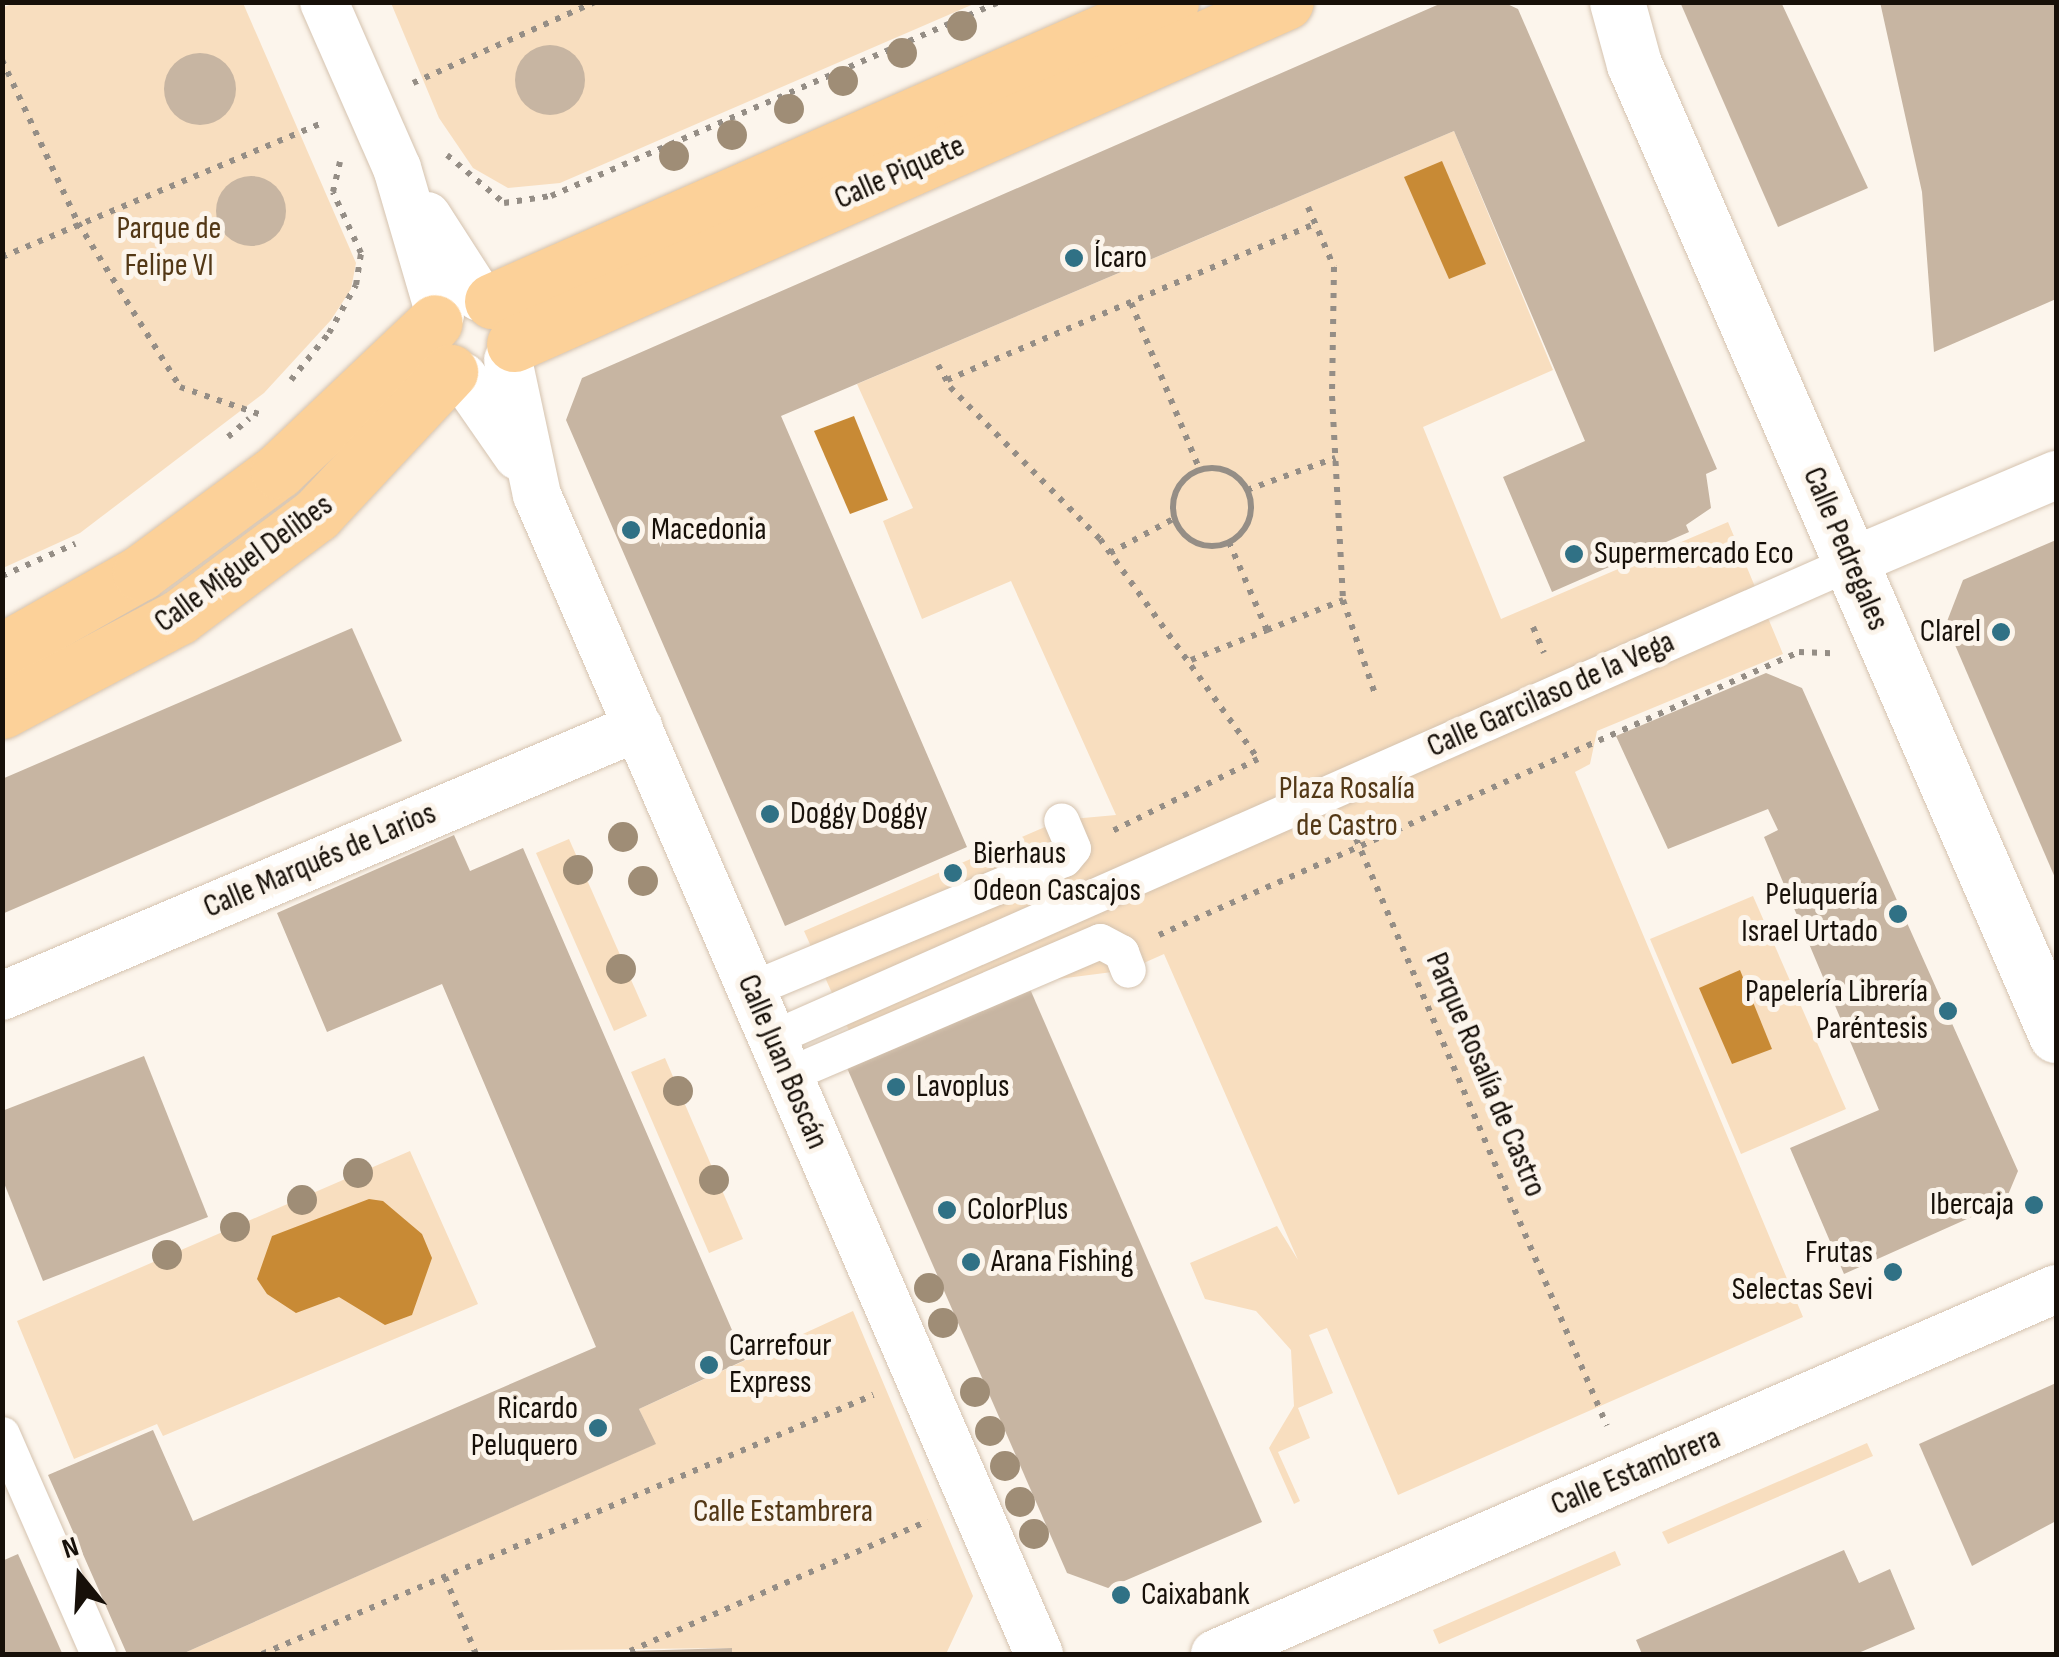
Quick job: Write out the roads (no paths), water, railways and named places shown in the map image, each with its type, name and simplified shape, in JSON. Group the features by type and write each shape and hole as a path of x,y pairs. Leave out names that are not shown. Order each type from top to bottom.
{"main road":[{"name":"Calle Piquete","path":"472,336 1171,2"},
{"name":"Calle Piquete","path":"472,336 1286,2"},
{"name":"Calle Pedregales","path":"1592,2 1634,64"},
{"name":"Calle Pedregales","path":"1617,2 1634,64 2056,1035"},
{"name":"Calle Miguel Delibes","path":"2,652 140,574 278,471 472,336"},
{"name":"Calle Miguel Delibes","path":"2,710 179,617 317,514 472,336"}],"street":[{"name":"Calle Juan Boscán","path":"324,2 472,336 916,1378 1039,1654"},
{"name":"Calle Garcilaso de la Vega","path":"780,1056 1333,791 2056,475"},
{"name":"Calle Marqués de Larios","path":"2,996 638,727"},
{"path":"751,989 1064,859 1067,834"},
{"path":"780,1056 1100,941 1124,961"},
{"name":"Calle Estambrera","path":"1214,1654 2056,1289"},
{"path":"2,1434 98,1654"}],"place":[{"name":"Ícaro","path":"1074,258"},
{"name":"Macedonia","path":"631,530"},
{"name":"Supermercado Eco","path":"1574,554"},
{"name":"Clarel","path":"2001,632"},
{"name":"Doggy Doggy","path":"770,814"},
{"name":"Bierhaus Odeon Cascajos","path":"953,873"},
{"name":"Peluquería Israel Urtado","path":"1898,914"},
{"name":"Papelería Librería Paréntesis","path":"1948,1011"},
{"name":"Lavoplus","path":"896,1087"},
{"name":"Ibercaja","path":"2034,1205"},
{"name":"ColorPlus","path":"947,1210"},
{"name":"Arana Fishing","path":"971,1262"},
{"name":"Frutas Selectas Sevi","path":"1893,1272"},
{"name":"Carrefour Express","path":"709,1365"},
{"name":"Ricardo Peluquero","path":"598,1428"},
{"name":"Caixabank","path":"1121,1595"}],"park label":[{"name":"Parque de Felipe VI","path":"169,248"},
{"name":"Plaza Rosalía de Castro","path":"1347,808"}]}
